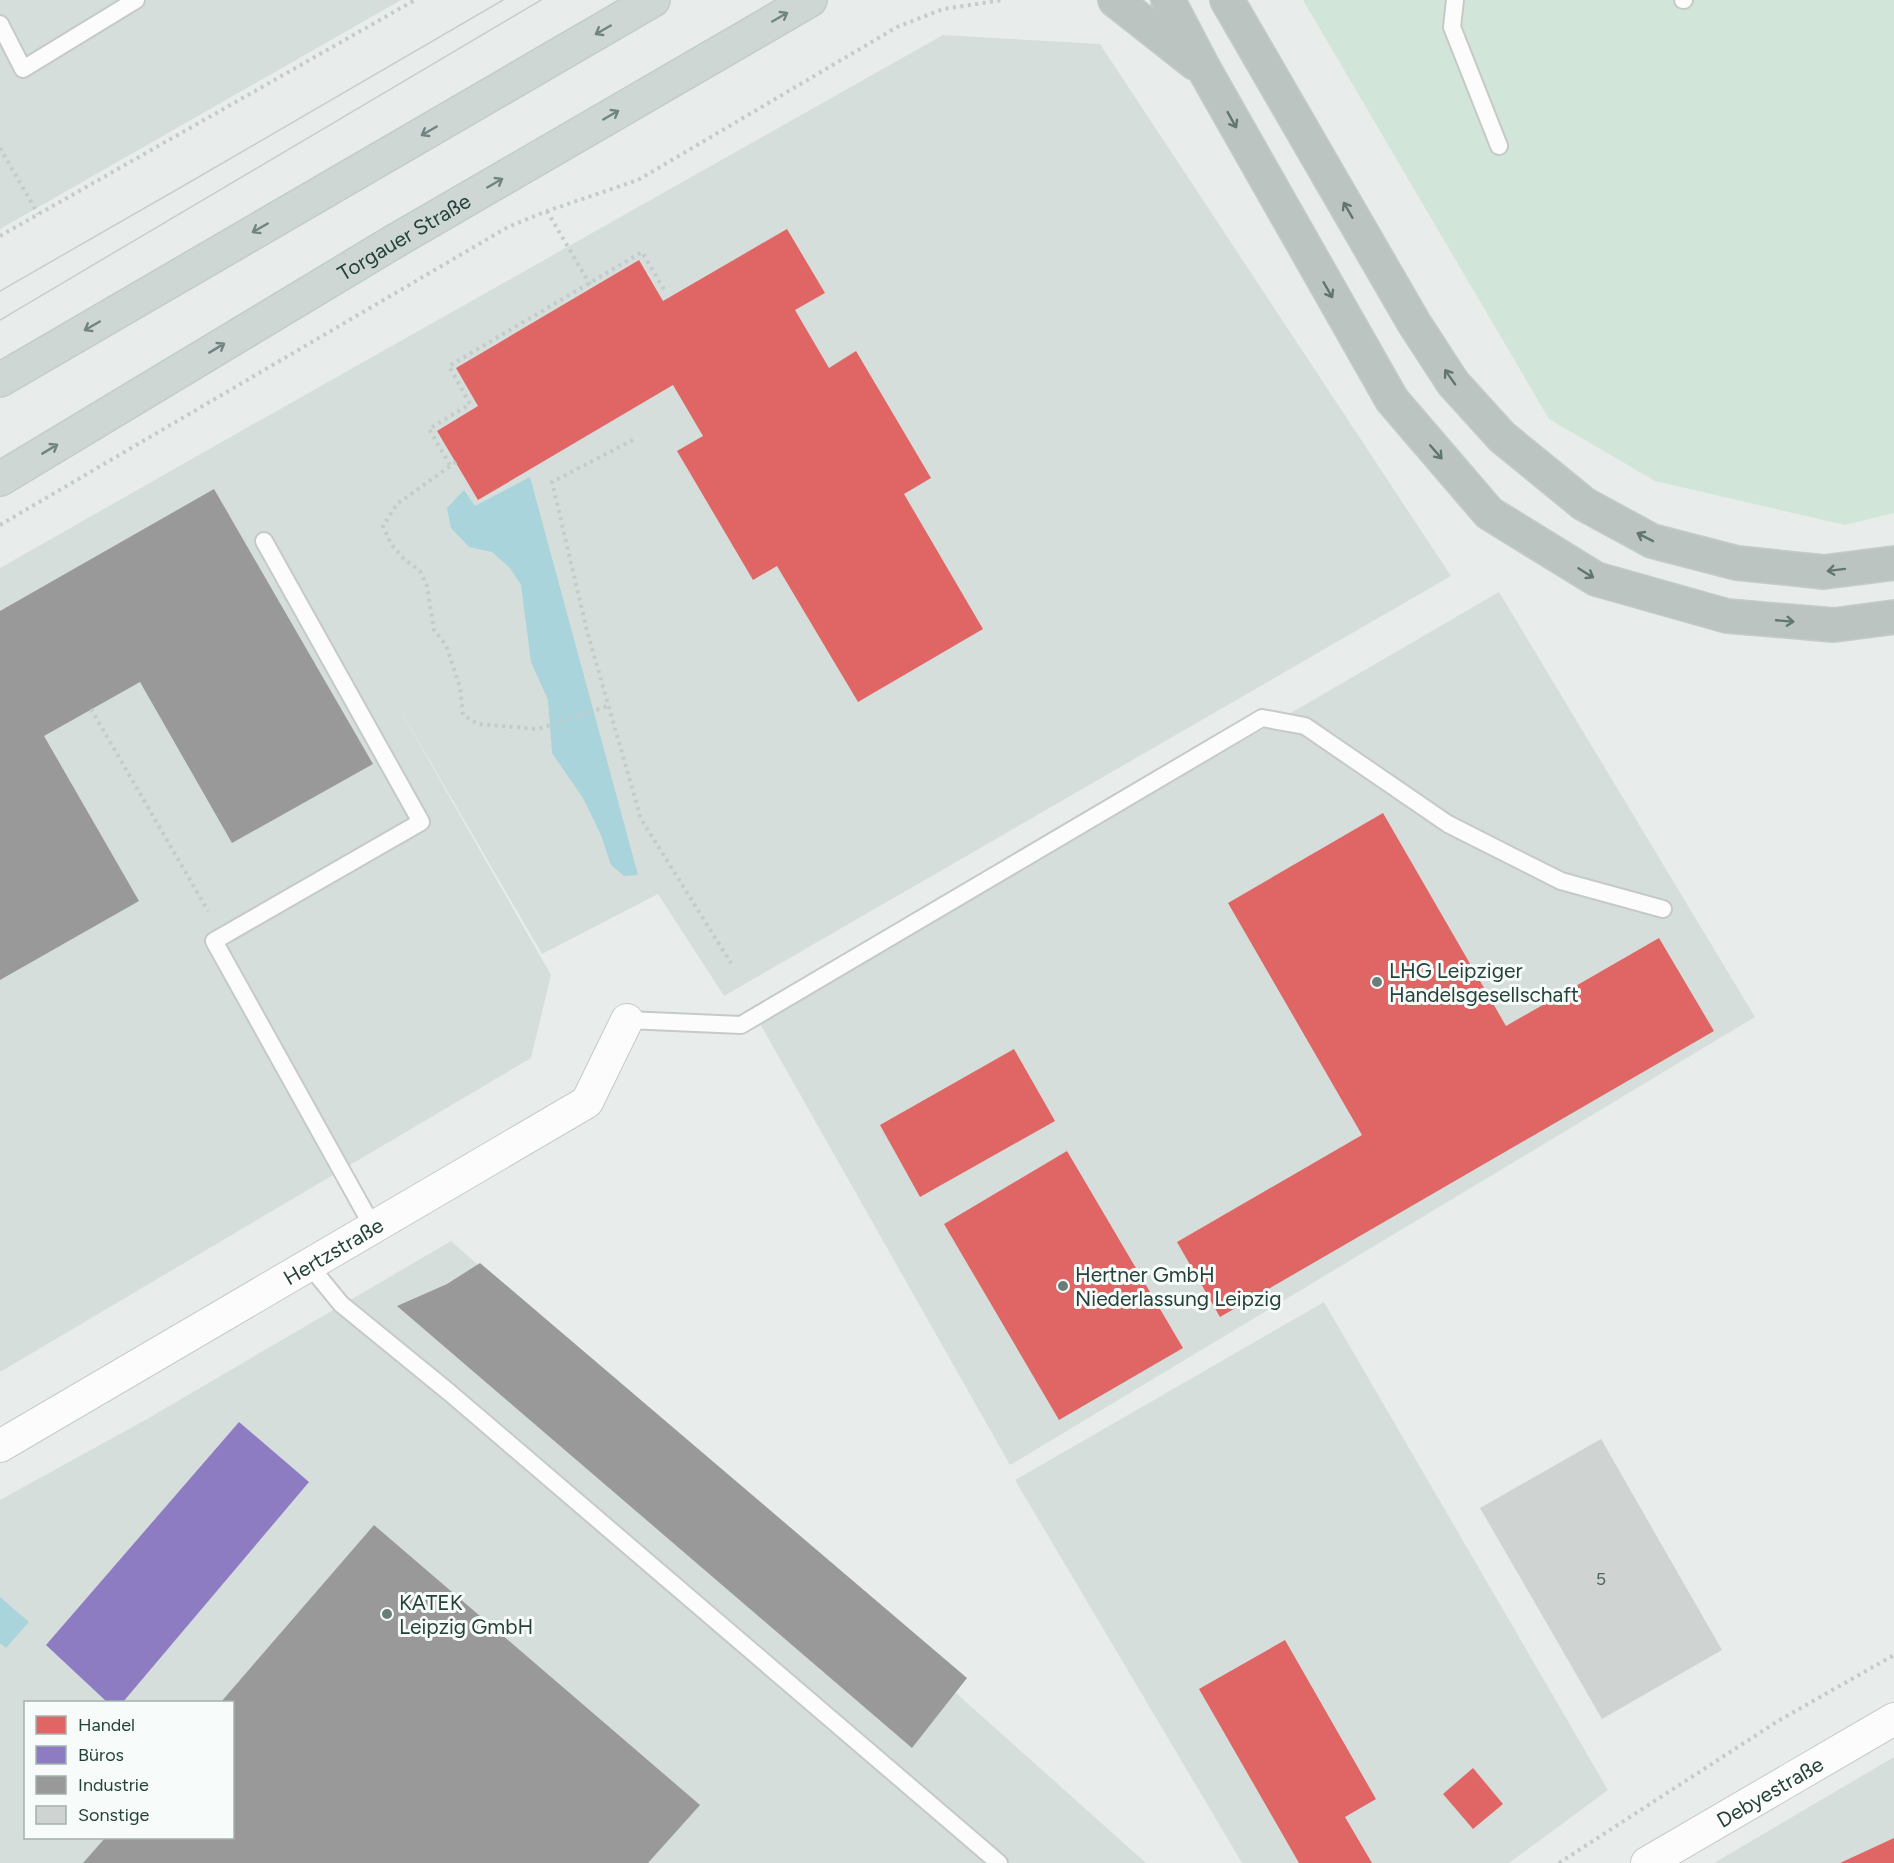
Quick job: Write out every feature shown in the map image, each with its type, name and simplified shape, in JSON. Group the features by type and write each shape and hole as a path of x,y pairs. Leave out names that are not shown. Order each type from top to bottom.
{"highway":[{"path":"1114,0 1204,69"},
{"path":"1168,0 1204,69 1392,400 1489,513 1596,579 1727,616 1834,625 1894,617"},
{"path":"1227,0 1414,323 1453,383 1502,437 1584,504 1652,541 1737,563 1824,572 1894,563"},
{"path":"1243,0 1246,33"}],"main road":[{"path":"0,380 653,0"},
{"name":"Torgauer Straße","path":"0,479 390,244 810,0"}],"street":[{"name":"Hertzstraße","path":"0,1446 587,1102 627,1020"},
{"name":"Debyestraße","path":"1647,1863 1894,1719"}],"lane":[{"path":"0,24 23,69 136,0"},
{"path":"1455,0 1452,27 1499,146"},
{"path":"264,541 421,822 213,941 373,1227"},
{"path":"627,1020 741,1025 1262,718 1305,726 1448,824 1561,881 1663,909"},
{"path":"309,1265 341,1304 450,1393 999,1863"}],"path":[{"path":"0,236 416,0"},
{"path":"0,525 508,227 638,180 897,27 943,9 1003,0"},
{"path":"0,148 38,214"},
{"path":"547,211 591,286"},
{"path":"450,465 429,429 470,404 449,366 591,286 642,252 666,293"},
{"path":"633,440 552,482 587,631 641,819 731,963"},
{"path":"456,462 397,504 383,526 391,543 404,559 420,571 427,586 434,630 446,645 460,687 463,715 478,724 538,729 609,705"},
{"path":"91,710 222,936"},
{"path":"1559,1863 1778,1721 1894,1655"}],"shaded area":[{"path":"0,0 401,0 0,229"},
{"path":"943,35 1100,44 1451,576 724,996 658,894 542,954 391,694 551,975 531,1058 0,1372 0,568"},
{"path":"1499,592 1755,1017 1010,1465 759,1022"},
{"path":"451,1241 1146,1863 0,1863 0,1500 147,1419"},
{"path":"1324,1302 1608,1790 1509,1863 1242,1863 1015,1480"},
{"path":"1894,1757 1894,1863 1714,1863"}],"green space":[{"path":"1303,0 1894,0 1894,513 1845,525 1655,481 1549,419"}],"water":[{"path":"530,477 638,875 624,876 611,865 601,835 583,798 552,753 548,700 531,662 521,585 510,568 492,552 469,547 451,528 447,508 464,490 475,506"},
{"path":"0,1597 29,1622 6,1648 0,1643"}],"building: Handel":[{"path":"787,229 825,293 795,310 829,368 856,351 931,478 904,494 983,629 858,702 777,566 753,580 677,451 703,436 673,385 478,500 437,431 478,406 456,368 639,260 663,301"},
{"name":"LHG Leipziger Handelsgesellschaft","path":"1383,813 1506,1026 1659,938 1714,1031 1220,1317 1177,1242 1362,1135 1228,903"},
{"path":"1014,1049 1055,1121 920,1197 880,1125"},
{"name":"Hertner GmbH Niederlassung Leipzig","path":"1067,1151 1183,1348 1059,1420 944,1224"},
{"path":"1285,1640 1376,1799 1345,1817 1372,1863 1299,1863 1199,1689"},
{"path":"1473,1768 1503,1804 1473,1829 1443,1794"},
{"path":"1894,1838 1894,1863 1840,1863"}],"building: Büros":[{"path":"239,1422 309,1482 124,1701 106,1701 46,1645"}],"building: Industrie":[{"path":"214,489 373,764 232,843 140,682 44,736 139,901 0,980 0,611"},
{"path":"480,1263 967,1678 912,1748 397,1306 447,1284"},
{"name":"KATEK Leipzig GmbH","path":"374,1525 700,1805 648,1863 83,1863 104,1839 234,1839 234,1701 222,1701"}],"building: Sonstige":[{"path":"1601,1439 1722,1650 1602,1719 1480,1508"}],"tram line":[{"path":"0,291 503,0"},
{"path":"0,320 541,0"}],"place":[{"name":"LHG Leipziger Handelsgesellschaft","path":"1377,982"},
{"name":"Hertner GmbH Niederlassung Leipzig","path":"1063,1286"},
{"name":"KATEK Leipzig GmbH","path":"387,1614"}]}
